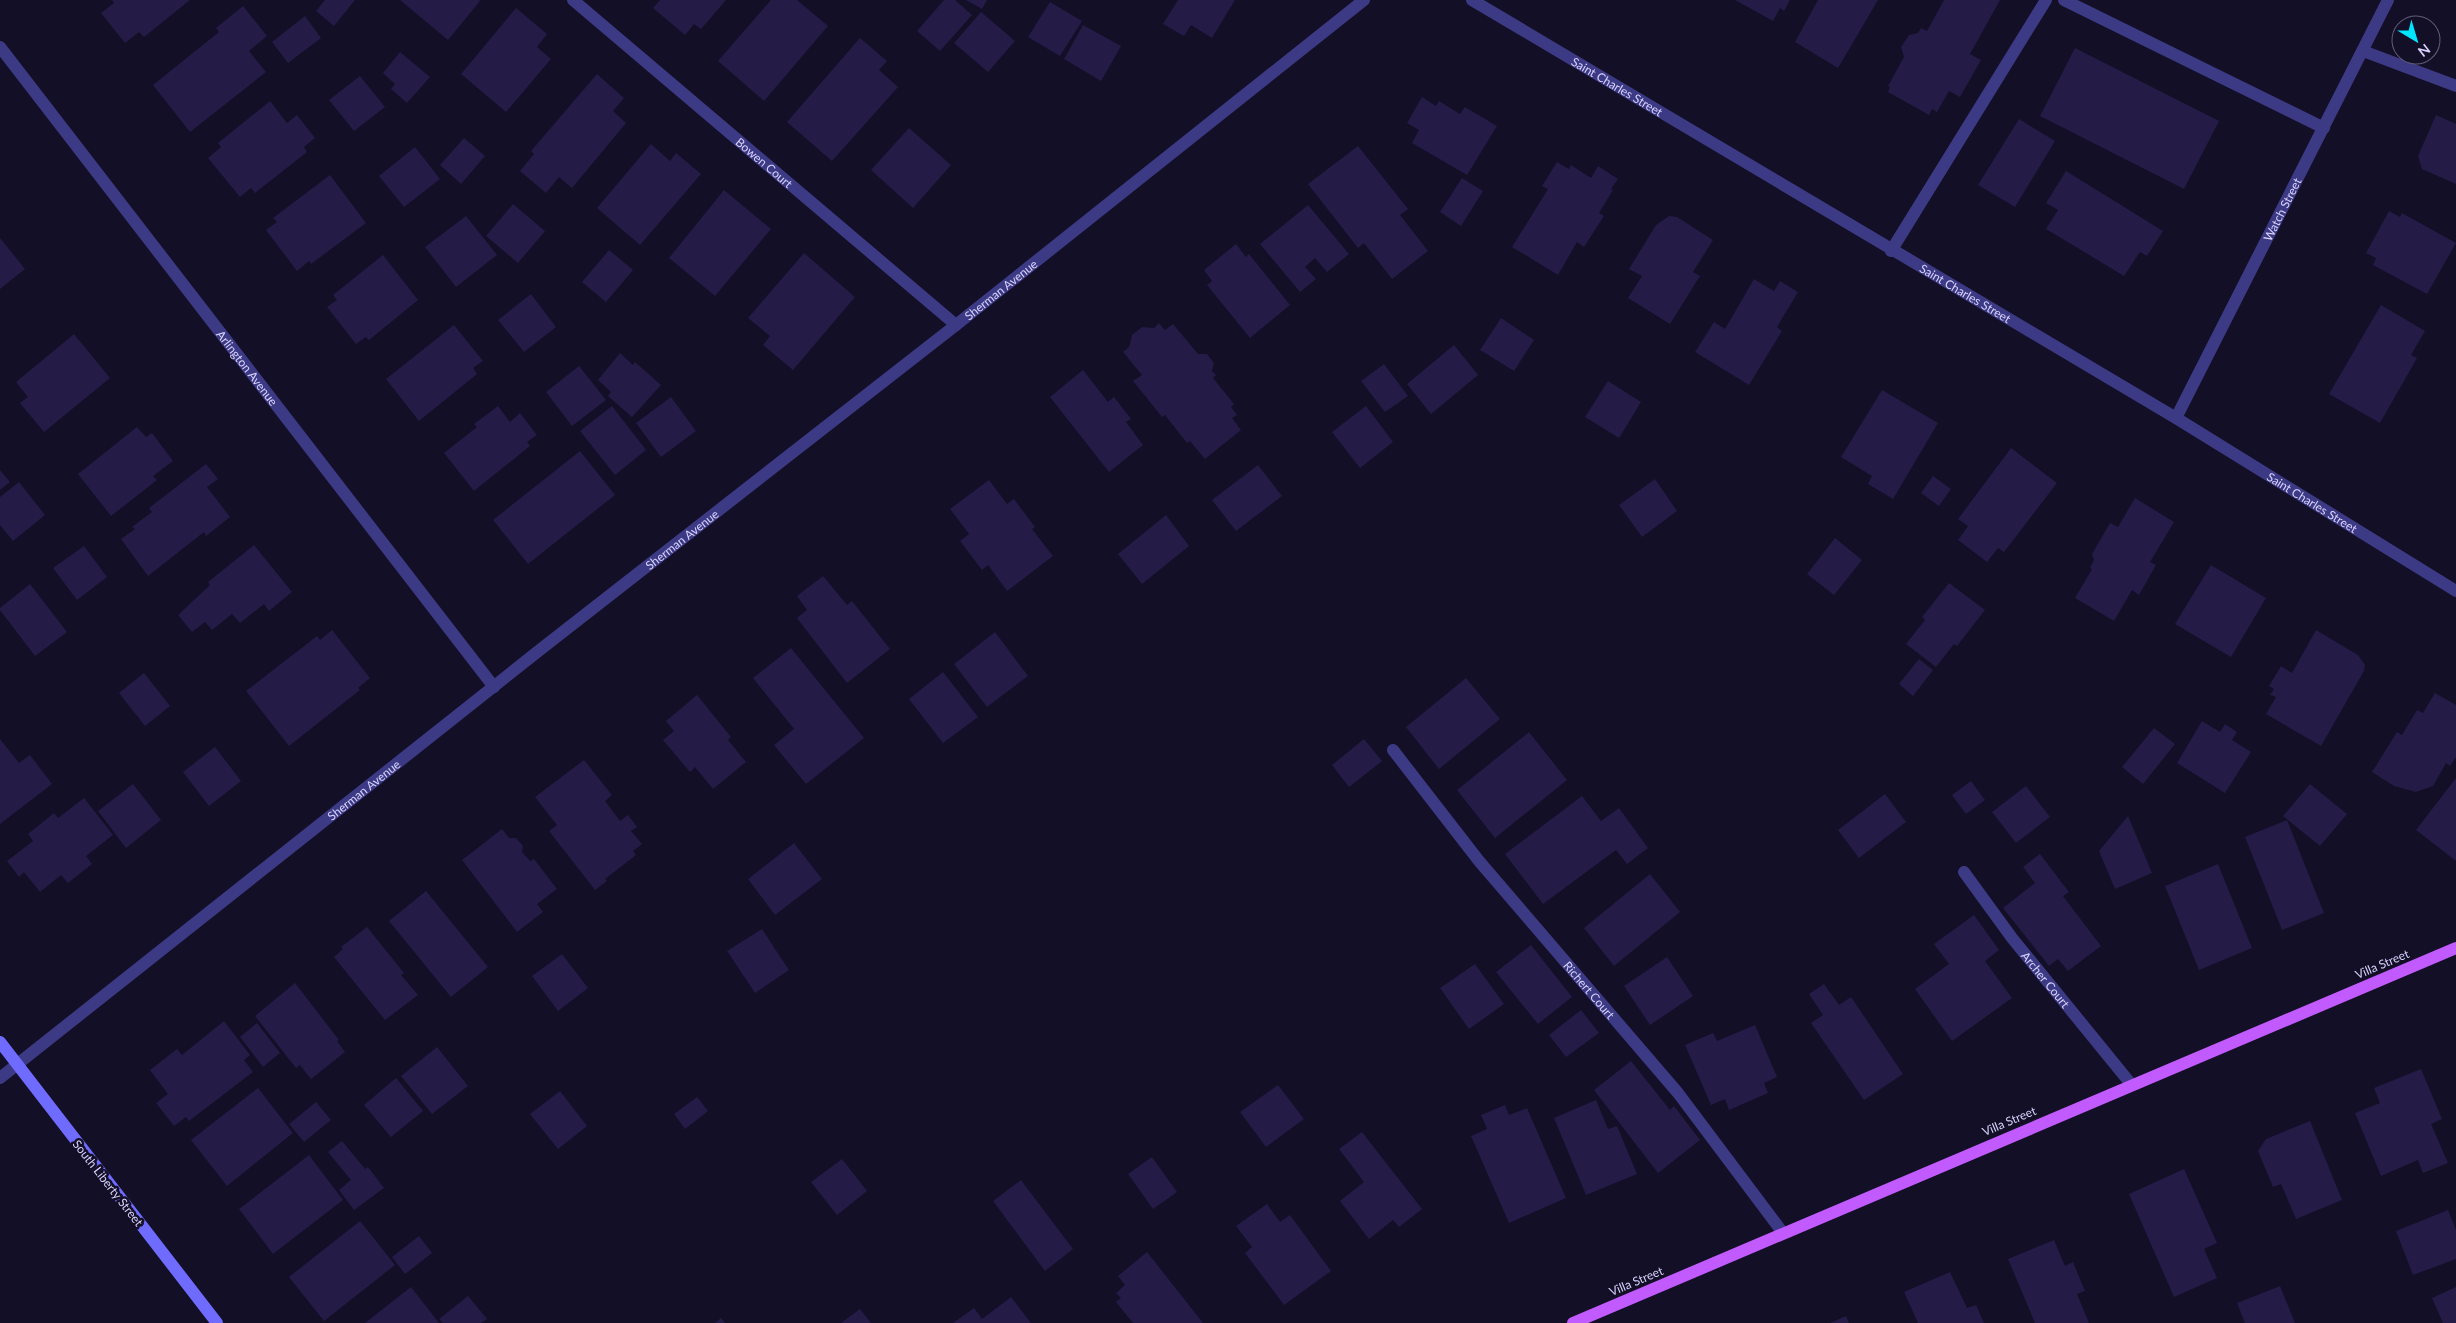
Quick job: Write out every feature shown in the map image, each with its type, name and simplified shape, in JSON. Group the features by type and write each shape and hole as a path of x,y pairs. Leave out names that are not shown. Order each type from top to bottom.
{"main road":[{"name":"Villa Street","path":"1573,1323 2131,1084 2456,948"},
{"name":"South Liberty Street","path":"0,1042 217,1323"}],"street":[{"name":"Bowen Court","path":"573,0 956,325"},
{"name":"Sherman Avenue","path":"0,1078 956,325 1364,0"},
{"name":"Saint Charles Street","path":"1472,0 2176,418 2456,591"},
{"path":"1891,250 2046,0"},
{"path":"2064,0 2324,128"},
{"name":"Watch Street","path":"2176,418 2388,0"},
{"name":"Arlington Avenue","path":"0,47 494,688"},
{"path":"2362,51 2456,86"},
{"name":"Richert Court","path":"1393,750 1478,861 1678,1094 1783,1233"},
{"name":"Archer Court","path":"1964,872 2012,938 2131,1084"}],"building":[{"path":"112,0 190,0 144,37 139,32 125,43 101,13 114,3"},
{"path":"325,0 355,0 334,26 316,11"},
{"path":"400,0 479,0 480,1 448,40"},
{"path":"660,0 726,0 701,29 694,24 685,35 653,8"},
{"path":"771,0 797,0 828,26 764,101 718,61"},
{"path":"944,0 955,0 972,15 940,51 917,31"},
{"path":"966,0 987,0 982,9"},
{"path":"1178,0 1235,0 1212,38 1191,25 1184,36 1163,24"},
{"path":"1735,0 1790,0 1784,11 1780,8 1773,21"},
{"path":"1818,0 1878,0 1838,68 1795,42"},
{"path":"1944,0 2000,0 1970,54 1981,60 1960,97 1949,91 1937,112 1932,109 1929,115 1888,92 1890,87 1888,86 1904,57 1901,47 1909,35 1918,33 1921,28 1927,31"},
{"path":"1050,2 1082,21 1060,56 1028,37"},
{"path":"243,6 267,36 249,51 266,72 190,132 153,85 219,32 216,28"},
{"path":"516,8 547,34 537,47 551,59 506,112 461,74"},
{"path":"981,12 1015,41 988,72 954,43"},
{"path":"305,16 321,38 288,63 272,42"},
{"path":"1083,25 1121,46 1101,81 1064,59"},
{"path":"860,38 887,61 879,70 898,87 832,161 787,122"},
{"path":"2075,48 2219,121 2184,189 2040,116"},
{"path":"400,52 430,77 407,103 391,89 395,84 383,73"},
{"path":"597,74 624,98 613,111 626,123 572,188 559,177 546,193 520,171 534,154 531,151"},
{"path":"360,76 385,107 354,131 329,100"},
{"path":"1422,97 1436,106 1439,101 1460,114 1465,107 1497,126 1467,175 1412,143 1419,130 1407,123"},
{"path":"270,101 287,123 297,115 315,138 304,147 307,152 255,193 251,188 240,197 208,158 221,147 218,143"},
{"path":"2436,115 2456,124 2456,184 2422,169 2418,156"},
{"path":"2019,119 2055,141 2015,207 1978,185"},
{"path":"909,128 951,165 913,208 871,170"},
{"path":"464,138 485,156 461,184 440,165"},
{"path":"651,144 670,161 676,153 701,174 640,245 597,208"},
{"path":"1358,146 1408,209 1400,215 1428,251 1392,279 1364,243 1358,248 1308,184"},
{"path":"415,147 440,179 404,207 379,176"},
{"path":"1557,162 1569,169 1571,165 1591,178 1598,166 1618,179 1599,213 1604,216 1584,247 1577,242 1558,275 1512,247 1548,189 1542,186"},
{"path":"2066,171 2163,231 2147,256 2140,252 2124,276 2046,229 2058,210 2046,203"},
{"path":"330,175 366,223 311,264 309,261 297,271 266,230 277,222 273,218"},
{"path":"1462,178 1483,191 1461,226 1440,212"},
{"path":"724,190 771,229 715,296 669,258"},
{"path":"513,204 545,231 518,263 486,236"},
{"path":"1308,205 1349,254 1327,272 1315,258 1305,267 1316,279 1300,292 1260,244"},
{"path":"2389,211 2400,217 2402,213 2456,243 2427,294 2373,265 2376,258 2366,253"},
{"path":"466,216 497,255 456,287 425,247"},
{"path":"1669,216 1677,217 1713,240 1693,272 1700,276 1670,324 1628,298 1642,276 1629,269 1656,225"},
{"path":"0,238 25,269 0,289"},
{"path":"1236,244 1246,257 1249,254 1290,305 1250,338 1207,285 1212,281 1204,270"},
{"path":"609,250 633,270 606,302 582,282"},
{"path":"804,253 855,297 793,370 763,345 770,336 748,318"},
{"path":"383,255 418,300 369,340 366,337 356,344 327,307 337,300 333,295"},
{"path":"1754,279 1774,291 1780,281 1798,292 1777,327 1782,331 1749,385 1695,352 1714,322 1725,329"},
{"path":"531,294 556,327 524,352 498,320"},
{"path":"2381,305 2425,331 2411,355 2417,358 2380,423 2329,394"},
{"path":"1501,318 1534,340 1514,371 1480,350"},
{"path":"1159,323 1165,330 1173,324 1198,354 1207,354 1214,363 1212,371 1216,375 1213,378 1234,404 1231,407 1237,415 1232,418 1241,430 1205,459 1190,441 1187,443 1165,415 1162,417 1133,381 1142,375 1123,352 1129,347 1132,335 1142,327 1154,328"},
{"path":"454,325 483,361 473,368 477,374 419,421 386,379"},
{"path":"74,334 110,378 44,432 20,403 28,397 16,382"},
{"path":"1454,345 1478,375 1431,414 1407,384"},
{"path":"620,353 633,365 635,362 661,385 632,417 608,396 611,392 598,380"},
{"path":"1384,364 1408,396 1385,412 1361,381"},
{"path":"579,366 606,400 572,426 546,392"},
{"path":"1083,370 1108,402 1114,397 1131,419 1126,422 1143,445 1109,472 1050,397"},
{"path":"1608,381 1641,402 1619,438 1585,417"},
{"path":"1882,390 1938,423 1893,499 1868,484 1872,476 1841,457"},
{"path":"671,397 696,431 661,457 636,423"},
{"path":"498,406 510,422 520,413 537,435 527,442 530,446 474,491 444,453 477,427 474,424"},
{"path":"612,406 646,450 615,475 580,431"},
{"path":"1366,406 1393,442 1360,468 1332,432"},
{"path":"137,427 146,437 152,433 173,461 153,476 157,480 111,516 78,474"},
{"path":"2011,448 2057,483 2004,552 1998,548 1987,562 1958,540 1968,526 1958,519"},
{"path":"580,451 615,495 528,564 493,520"},
{"path":"206,464 218,479 207,487 230,517 206,536 204,532 148,576 121,539 135,529 132,527 152,512 149,508"},
{"path":"1258,465 1282,496 1236,531 1212,500"},
{"path":"0,470 10,482 0,490"},
{"path":"1933,476 1951,489 1939,506 1921,493"},
{"path":"1655,479 1677,511 1642,537 1619,505"},
{"path":"989,480 1007,504 1014,499 1035,527 1032,529 1053,556 1007,591 988,565 982,570 960,541 969,534 950,509"},
{"path":"19,482 45,515 13,541 0,525 0,497"},
{"path":"2135,498 2174,522 2150,562 2156,565 2139,595 2132,590 2114,621 2075,598 2092,569 2090,568 2094,560 2092,554 2110,523 2118,527"},
{"path":"1166,515 1189,546 1142,584 1118,554"},
{"path":"1835,538 1862,560 1834,595 1807,574"},
{"path":"254,545 292,592 269,611 264,604 240,623 232,614 212,630 205,622 192,632 178,615 210,585 208,582"},
{"path":"84,546 107,577 77,600 53,568"},
{"path":"2211,565 2266,598 2231,657 2175,624"},
{"path":"823,576 847,605 852,601 890,649 847,683 797,618 807,610 797,596"},
{"path":"1949,583 1985,610 1957,646 1954,644 1936,667 1906,644 1925,620 1922,617"},
{"path":"30,584 67,632 35,656 0,610 0,608"},
{"path":"332,630 370,678 358,688 360,690 289,746 246,691 317,636 320,640"},
{"path":"2316,630 2358,655 2365,665 2364,671 2321,746 2266,714 2276,697 2270,695 2274,689 2269,686 2281,666 2292,673"},
{"path":"995,632 1028,676 987,707 954,664"},
{"path":"791,648 864,738 806,784 774,745 794,729 753,678"},
{"path":"1919,659 1933,670 1913,696 1899,684"},
{"path":"943,672 978,717 943,743 909,699"},
{"path":"144,673 170,706 145,726 119,693"},
{"path":"1466,678 1500,719 1439,769 1406,727"},
{"path":"2435,693 2456,705 2456,757 2450,766 2446,763 2433,786 2416,792 2394,786 2372,772 2397,732 2402,735 2417,710 2423,713"},
{"path":"697,695 731,737 728,740 746,762 713,789 695,767 690,772 663,740 674,731 666,721"},
{"path":"2202,721 2220,732 2225,724 2237,732 2232,740 2251,752 2225,793 2177,763"},
{"path":"2154,728 2175,744 2143,784 2122,767"},
{"path":"1529,732 1567,780 1495,838 1457,790"},
{"path":"0,739 19,763 30,755 52,784 0,824"},
{"path":"1364,739 1382,761 1349,787 1332,765"},
{"path":"215,747 241,781 209,806 183,772"},
{"path":"584,760 612,795 605,801 620,821 628,815 637,827 631,831 642,844 633,851 636,855 605,879 607,881 595,890 549,831 557,825 535,797"},
{"path":"2456,778 2456,861 2416,830"},
{"path":"1971,781 1985,800 1966,814 1952,795"},
{"path":"133,784 161,820 126,848 98,811"},
{"path":"2310,784 2347,814 2320,846 2283,816"},
{"path":"2026,786 2050,817 2016,843 1992,812"},
{"path":"1885,794 1906,822 1859,858 1838,830"},
{"path":"1582,796 1601,821 1619,808 1648,848 1627,864 1616,850 1543,904 1505,854"},
{"path":"84,798 113,835 86,856 92,864 68,883 61,875 40,892 24,872 19,877 7,861 33,841 28,834 54,813 58,818"},
{"path":"2128,816 2152,873 2115,889 2099,851"},
{"path":"2287,820 2324,913 2282,930 2245,837"},
{"path":"502,829 509,838 516,838 523,846 522,852 530,861 534,859 557,889 537,904 543,912 517,932 462,860"},
{"path":"794,843 822,879 775,915 748,879"},
{"path":"2040,854 2069,892 2063,896 2101,946 2068,971 2058,959 2049,966 2003,908 2035,883 2023,867"},
{"path":"2218,864 2252,948 2199,970 2165,886"},
{"path":"1650,874 1680,912 1614,966 1584,928"},
{"path":"426,891 488,967 451,997 389,921"},
{"path":"1974,915 1999,950 1985,961 2012,998 1952,1041 1915,989 1949,964 1934,944"},
{"path":"367,927 404,973 401,975 418,995 385,1020 334,957 343,949 341,947"},
{"path":"762,929 789,970 755,993 727,951"},
{"path":"1531,945 1572,997 1538,1024 1496,972"},
{"path":"562,954 588,988 558,1011 532,976"},
{"path":"1667,957 1693,996 1650,1025 1624,986"},
{"path":"1475,964 1504,1004 1469,1029 1440,988"},
{"path":"295,983 339,1040 337,1041 345,1052 311,1079 300,1065 296,1068 255,1016"},
{"path":"1824,984 1839,1005 1851,997 1903,1074 1864,1100 1811,1023 1823,1015 1809,994"},
{"path":"1581,1010 1599,1033 1566,1057 1549,1035"},
{"path":"224,1021 250,1055 244,1060 253,1072 189,1121 186,1117 174,1126 156,1103 168,1094 150,1070 177,1049 182,1055"},
{"path":"257,1023 280,1053 263,1067 240,1037"},
{"path":"1755,1025 1777,1077 1764,1083 1768,1093 1729,1110 1725,1099 1711,1105 1685,1045 1713,1033 1717,1041"},
{"path":"437,1047 468,1086 432,1114 401,1076"},
{"path":"1631,1061 1670,1110 1674,1106 1700,1140 1658,1173 1594,1090"},
{"path":"2421,1069 2442,1119 2431,1124 2448,1163 2423,1173 2418,1160 2381,1176 2355,1113 2380,1103 2374,1088"},
{"path":"396,1078 423,1111 391,1137 364,1105"},
{"path":"1278,1085 1304,1119 1266,1147 1240,1112"},
{"path":"258,1088 293,1133 227,1186 191,1140"},
{"path":"560,1091 587,1126 558,1149 530,1114"},
{"path":"697,1097 708,1111 685,1129 674,1114"},
{"path":"1596,1100 1608,1129 1617,1126 1637,1174 1586,1195 1554,1118"},
{"path":"316,1102 331,1120 304,1142 289,1124"},
{"path":"1505,1105 1509,1115 1527,1108 1566,1198 1509,1223 1471,1136 1487,1129 1481,1115"},
{"path":"2310,1121 2342,1200 2296,1219 2281,1184 2273,1187 2258,1151 2266,1139"},
{"path":"1362,1132 1422,1209 1399,1227 1393,1220 1369,1239 1340,1201 1364,1182 1339,1149"},
{"path":"342,1141 365,1169 368,1167 384,1188 354,1210 339,1190 351,1180 328,1152"},
{"path":"309,1155 343,1200 273,1254 239,1209"},
{"path":"1152,1157 1177,1192 1153,1209 1128,1174"},
{"path":"842,1159 867,1191 837,1215 811,1182"},
{"path":"2184,1169 2217,1243 2204,1249 2217,1278 2174,1297 2129,1194"},
{"path":"1021,1180 1073,1249 1045,1271 993,1201"},
{"path":"1267,1204 1280,1222 1290,1215 1331,1271 1284,1305 1245,1253 1252,1247 1236,1226"},
{"path":"2448,1210 2456,1230 2456,1259 2413,1275 2396,1231"},
{"path":"360,1221 395,1265 324,1321 289,1277"},
{"path":"419,1236 432,1253 405,1274 392,1257"},
{"path":"2054,1240 2065,1266 2073,1262 2085,1291 2077,1294 2089,1323 2035,1323 2008,1259"},
{"path":"1147,1252 1203,1323 1133,1323 1116,1302 1121,1298 1116,1293 1125,1285 1118,1276"},
{"path":"1950,1272 1967,1308 1976,1305 1984,1323 1918,1323 1904,1292"},
{"path":"2280,1286 2295,1323 2245,1323 2237,1303"},
{"path":"411,1287 439,1323 365,1323"},
{"path":"2456,1287 2456,1323 2443,1323 2432,1298"},
{"path":"468,1296 487,1319 481,1323 443,1323 439,1319"},
{"path":"1011,1297 1031,1323 953,1323 974,1308 982,1319"},
{"path":"860,1309 871,1323 841,1323"},
{"path":"1846,1316 1849,1323 1830,1323"},
{"path":"721,1318 725,1323 715,1323"}]}
